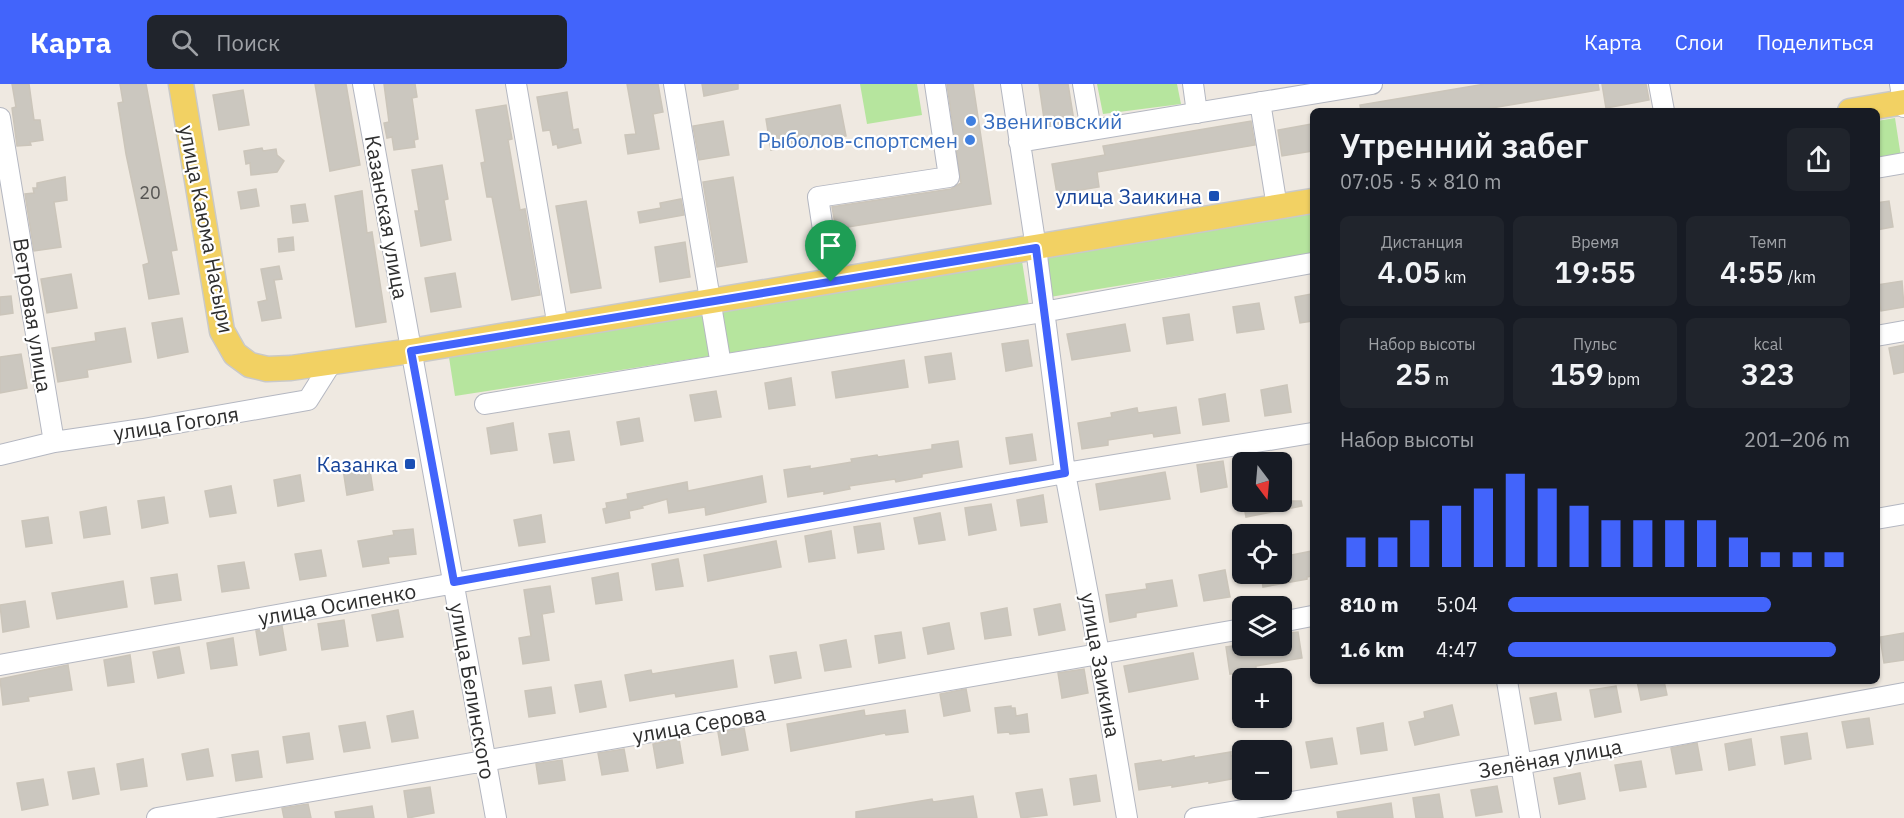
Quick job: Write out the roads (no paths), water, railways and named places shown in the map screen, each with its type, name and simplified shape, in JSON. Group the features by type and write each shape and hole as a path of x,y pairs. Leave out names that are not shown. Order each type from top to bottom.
{"main road":[{"name":"улица Каюма Насыри","path":"181,84 222,331 235,354 250,365 267,369 332,362"},
{"path":"1863,108 1903,99"},
{"path":"332,362 558,327 1310,201"}],"street":[{"name":"Казанская улица","path":"363,84 411,351"},
{"path":"516,84 558,327"},
{"path":"674,84 721,365"},
{"path":"831,282 818,197 949,177 935,84"},
{"name":"улица Заикина","path":"1011,84 1036,248 1065,473 1100,653 1127,818"},
{"path":"1083,84 1091,130"},
{"path":"1193,84 1197,113"},
{"path":"1020,142 1372,84"},
{"path":"1659,84 1663,108"},
{"path":"1260,102 1276,207"},
{"name":"Ветровая улица","path":"0,118 54,442"},
{"path":"1880,167 1904,163"},
{"path":"485,404 1043,312 1310,263"},
{"path":"1880,335 1904,332"},
{"name":"улица Белинского","path":"411,351 496,818"},
{"name":"улица Гоголя","path":"0,455 54,442 308,400 332,362"},
{"name":"улица Осипенко","path":"0,665 1065,473 1310,433"},
{"path":"1880,518 1904,514"},
{"path":"1292,620 1310,616"},
{"name":"улица Серова","path":"157,818 1232,631"},
{"path":"1507,684 1530,818"},
{"name":"Зелёная улица","path":"1195,818 1520,764 1904,693"}],"place":[{"name":"Звениговский","path":"971,121"},
{"name":"Рыболов-спортсмен","path":"970,140"},
{"name":"улица Заикина","path":"1214,196"},
{"name":"Казанка","path":"410,464"}]}
